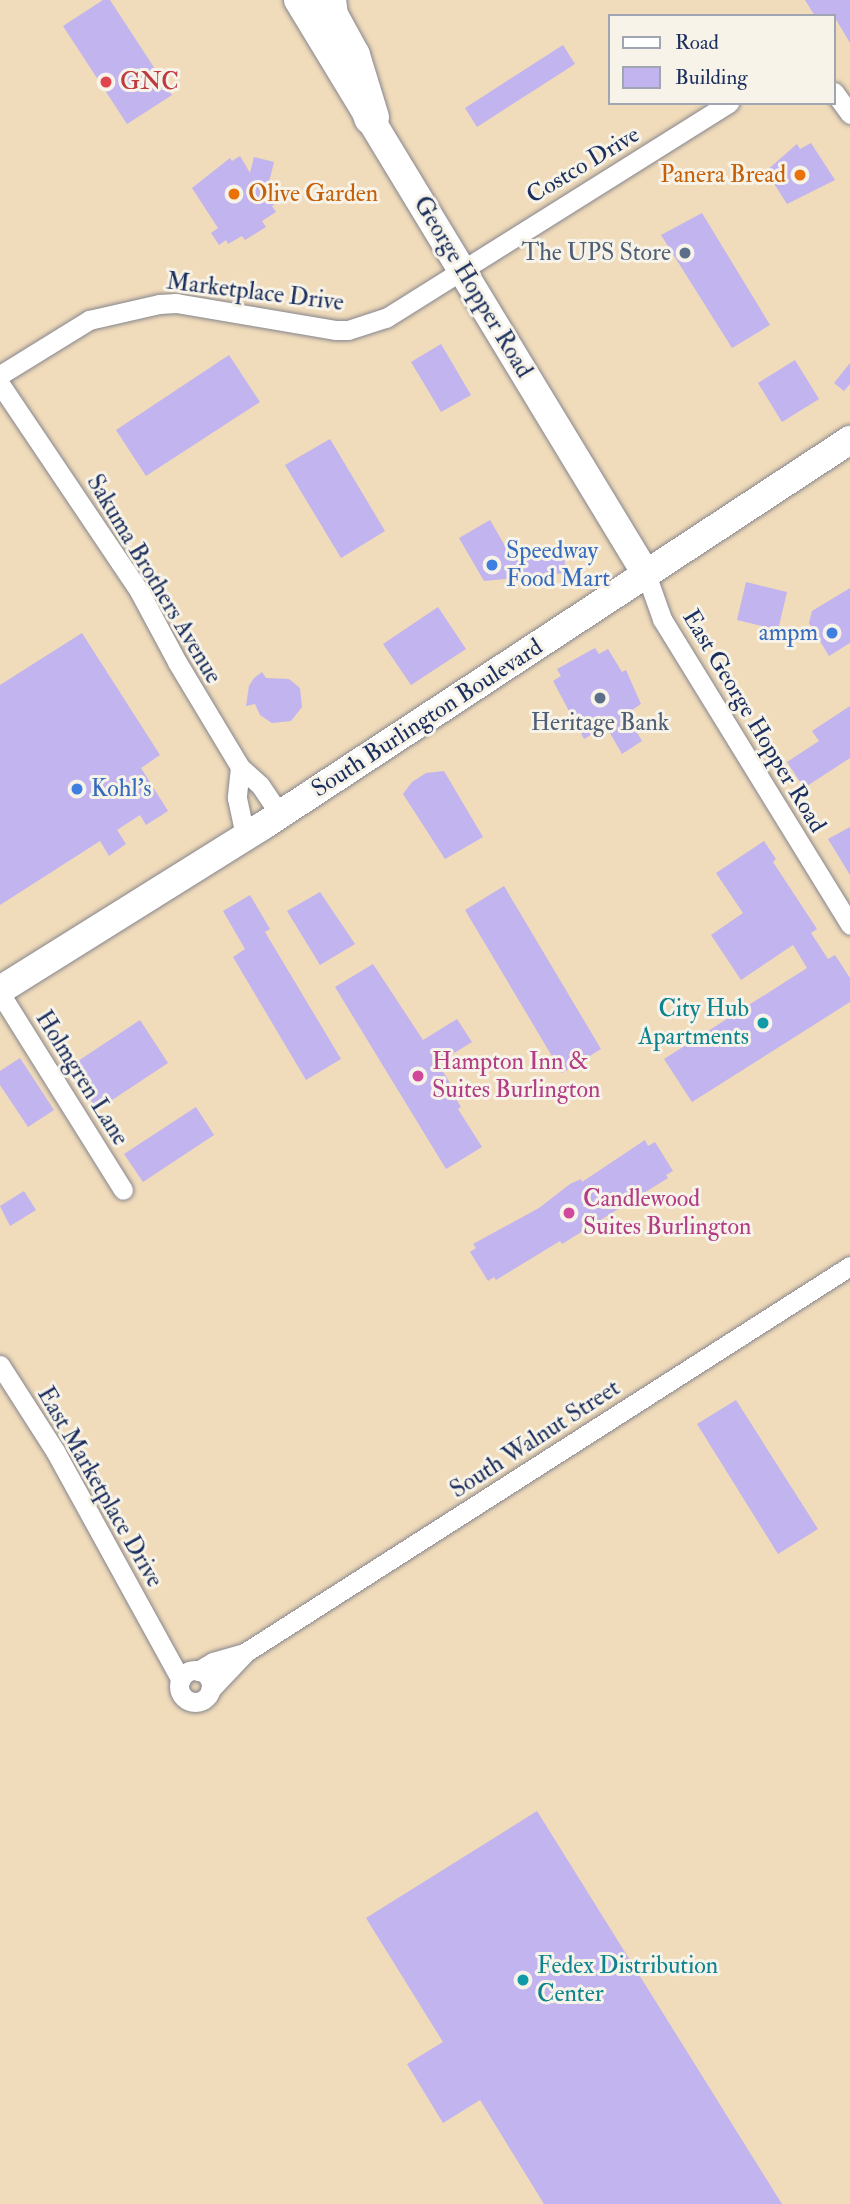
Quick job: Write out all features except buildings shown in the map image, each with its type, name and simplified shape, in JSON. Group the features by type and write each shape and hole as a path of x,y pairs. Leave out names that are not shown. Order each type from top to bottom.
{"highway":[{"path":"328,0 330,15 352,55 371,117"}],"main road":[{"name":"George Hopper Road","path":"298,0 463,267 646,574"},
{"name":"South Burlington Boulevard","path":"0,992 280,815 850,440"}],"street":[{"path":"836,95 850,114"},
{"name":"Costco Drive","path":"463,267 726,105"},
{"name":"Marketplace Drive","path":"0,375 89,320 123,310 176,303 348,330 386,318 463,267"},
{"name":"Sakuma Brothers Avenue","path":"0,384 139,590 177,662 240,767 260,785 280,815"},
{"name":"East George Hopper Road","path":"646,574 662,619 850,925"},
{"path":"240,767 237,798 245,837"},
{"name":"Holmgren Lane","path":"0,992 123,1190"},
{"name":"South Walnut Street","path":"210,1690 246,1652 850,1266"},
{"name":"East Marketplace Drive","path":"0,1365 55,1451 155,1634 191,1674"},
{"name":"South Walnut Street","path":"191,1674 213,1662 246,1652"},
{"path":"191,1674 208,1678 210,1690 203,1700 191,1702 181,1695 191,1674"}],"place":[{"name":"GNC","path":"106,82"},
{"name":"Panera Bread","path":"800,175"},
{"name":"Olive Garden","path":"234,194"},
{"name":"The UPS Store","path":"685,253"},
{"name":"Speedway Food Mart","path":"492,565"},
{"name":"ampm","path":"832,633"},
{"name":"Heritage Bank","path":"600,698"},
{"name":"Kohl's","path":"77,789"},
{"name":"City Hub Apartments","path":"763,1023"},
{"name":"Hampton Inn & Suites Burlington","path":"418,1076"},
{"name":"Candlewood Suites Burlington","path":"569,1213"},
{"name":"Fedex Distribution Center","path":"523,1980"}]}
